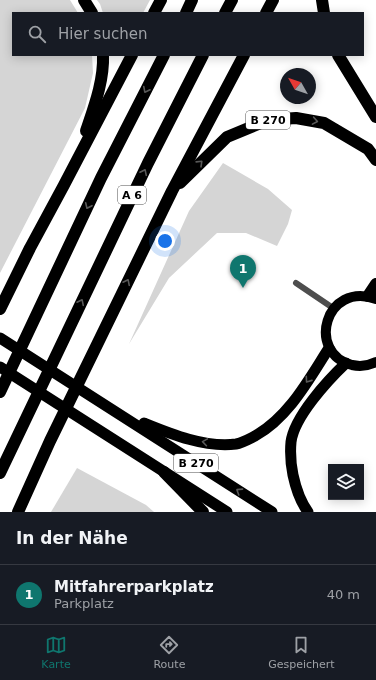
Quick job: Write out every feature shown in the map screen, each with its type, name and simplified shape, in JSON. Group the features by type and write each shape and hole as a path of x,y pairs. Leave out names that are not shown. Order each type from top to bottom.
{"highway":[{"path":"84,0 91,12"},
{"path":"155,12 161,0"},
{"path":"186,12 192,0"},
{"path":"226,12 232,0"},
{"path":"267,12 273,0"},
{"path":"322,0 324,12"},
{"path":"64,185 97,100 103,56"},
{"path":"2,304 131,56"},
{"path":"0,392 101,178 163,56"},
{"name":"A 6","path":"0,473 22,424 148,163 202,56"},
{"path":"19,510 91,354 172,191 243,56"},
{"path":"339,56 376,117"},
{"name":"B 270","path":"172,191 227,137 268,120 296,118 324,123 368,149 376,160"},
{"path":"372,298 376,284"},
{"name":"B 270","path":"0,338 272,512"},
{"path":"119,414 164,431 201,442 237,444 250,439 276,421 297,396 330,348"},
{"path":"308,512 302,505 295,486 291,464 291,441 301,416 329,379 346,363"},
{"name":"B 270","path":"0,367 227,512"},
{"path":"164,472 202,512"}],"main road":[{"path":"372,298 355,296 343,300 333,308 327,321 326,334 330,348 339,359 346,363 358,366 370,365 376,362"}],"lane":[{"path":"296,283 333,308"}],"shaded area":[{"path":"0,0 70,0 77,12 12,12 12,56 92,56 93,73 85,108 0,273"},
{"path":"97,0 150,0 144,12 103,12"},
{"path":"223,163 268,189 292,210 288,224 277,246 246,233 217,233 169,278 129,344 189,211"},
{"path":"77,468 146,505 154,512 51,512"}],"place":[{"name":"Mitfahrerparkplatz","path":"243,288"}]}
